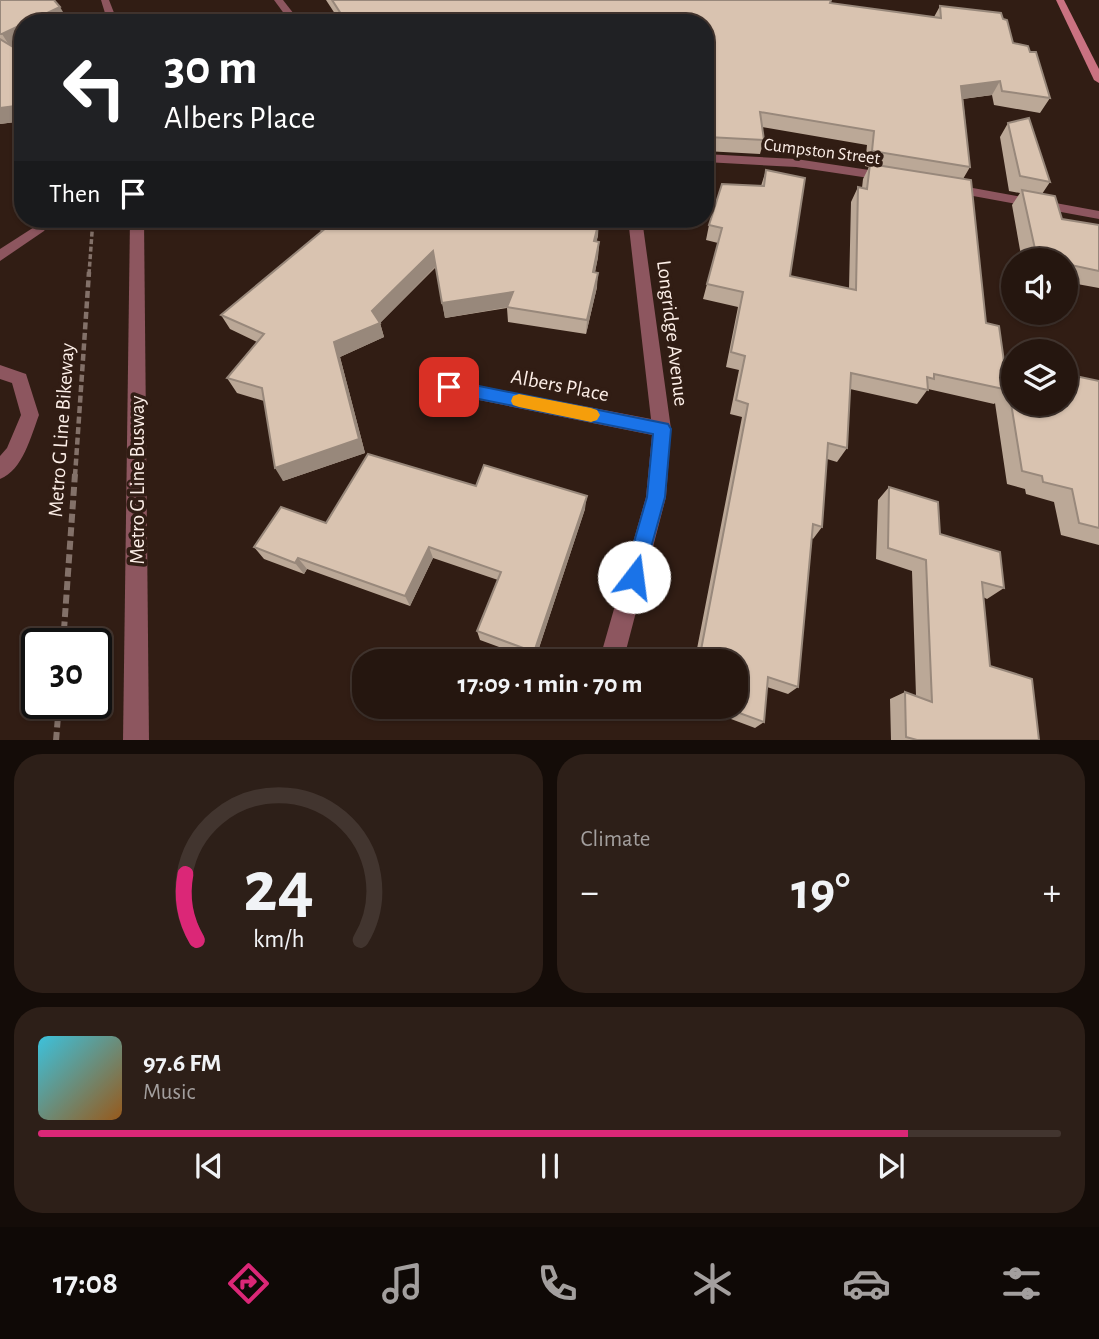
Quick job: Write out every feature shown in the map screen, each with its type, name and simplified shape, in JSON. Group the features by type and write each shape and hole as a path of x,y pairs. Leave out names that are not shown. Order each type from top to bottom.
{"main road":[{"path":"1060,0 1099,80"}],"street":[{"path":"278,0 289,14"},
{"name":"Cumpston Street","path":"714,158 796,163 901,179"},
{"path":"941,186 1099,215"},
{"path":"0,256 39,228"},
{"name":"Metro G Line Busway","path":"136,740 137,228"},
{"name":"Longridge Avenue","path":"614,649 656,497 662,429 636,228"},
{"path":"0,372 20,379 30,415 14,453 0,470"},
{"name":"Albers Place","path":"449,387 662,429"}],"path":[{"name":"Metro G Line Bikeway","path":"64,628 92,228"},
{"path":"57,740 58,719"}],"building":[{"path":"0,0 54,0 60,7 45,14 14,14 14,28 0,34"},
{"path":"332,0 831,0 830,3 941,18 940,6 1001,13 1003,19 1007,20 1013,43 1028,46 1030,52 1036,52 1050,98 1002,91 1000,81 961,86 970,167 872,151 874,131 760,112 764,140 714,137 714,14 341,14"},
{"path":"0,39 14,48 14,106 0,108"},
{"path":"1029,118 1050,182 1020,176 1008,123"},
{"path":"870,164 971,180 986,323 999,326 1001,388 934,374 934,379 927,377 928,390 851,373 847,448 828,443 822,527 813,524 798,687 768,677 764,722 748,716 748,649 701,649 748,404 736,400 745,356 731,352 743,292 707,284 722,228 714,226 714,209 722,184 764,186 766,170 805,178 790,276 856,290 858,187 867,189"},
{"path":"1022,190 1055,196 1062,219 1099,225 1099,271 1078,267 1078,248 1035,248"},
{"path":"326,228 597,228 594,241 599,242 593,272 598,273 587,320 507,307 513,292 442,303 433,251 372,311 380,323 334,342 359,439 275,468 262,388 227,378 264,334 221,315"},
{"path":"1078,377 1099,381 1099,528 1079,523 1072,489 1043,482 1042,476 1022,471 1013,416 1078,416"},
{"path":"368,454 476,486 484,465 587,496 535,649 526,649 477,631 501,572 429,547 405,596 298,558 295,563 254,547 281,507 326,523"},
{"path":"889,487 938,502 940,534 1000,552 1004,588 982,582 990,666 1032,679 1039,740 917,740 906,737 905,692 932,702 926,560 888,548"}],"slow traffic":[{"path":"519,401 591,415"}],"route":[{"path":"449,387 662,429 656,497 634,577"}]}
